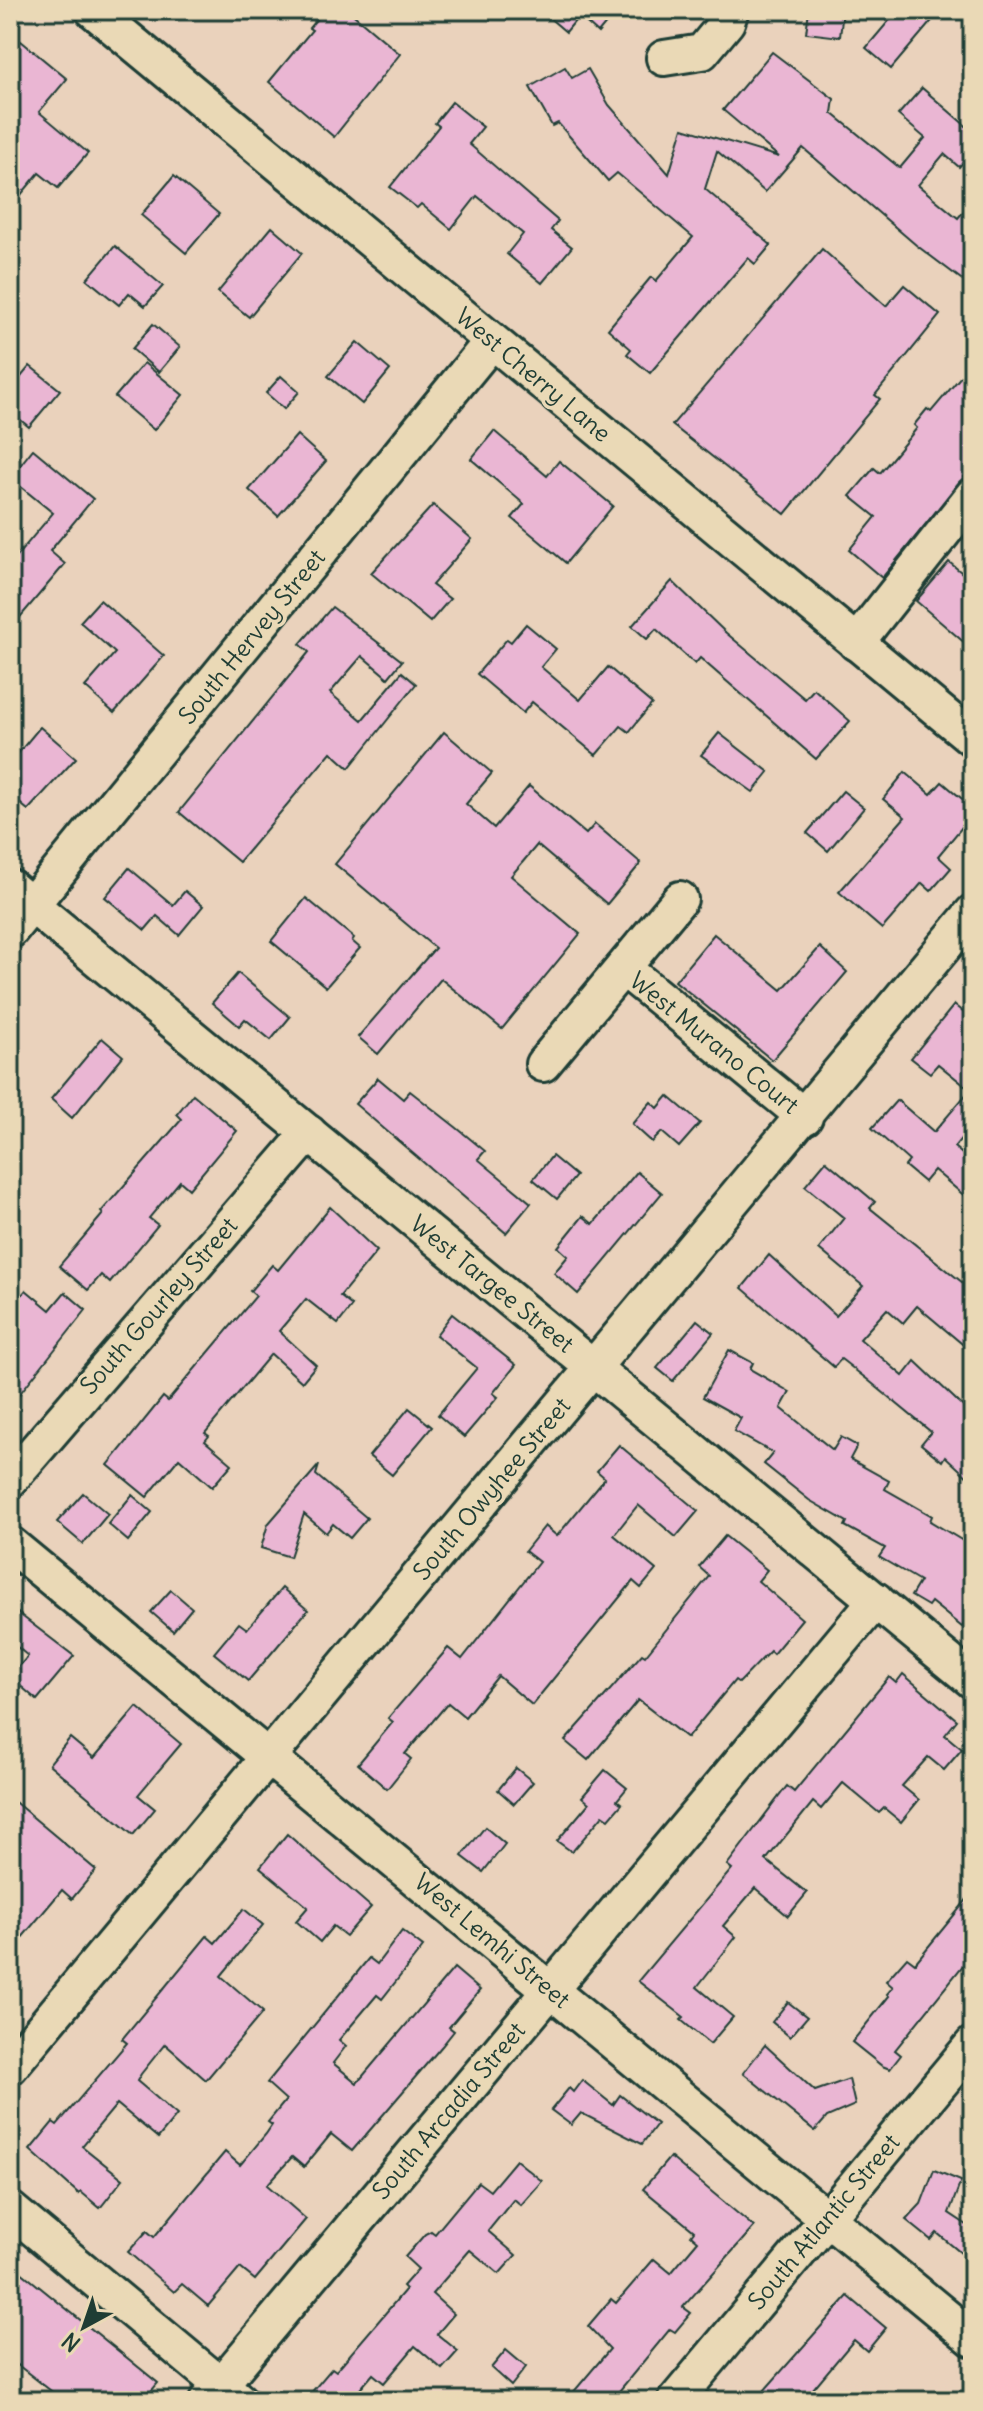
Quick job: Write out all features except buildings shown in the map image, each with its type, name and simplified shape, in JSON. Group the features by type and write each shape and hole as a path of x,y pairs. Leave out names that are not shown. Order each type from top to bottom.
{"street":[{"name":"West Cherry Lane","path":"93,10 973,739"},
{"path":"664,58 702,52 727,22 731,10"},
{"name":"South Hervey Street","path":"10,931 21,896 492,341"},
{"path":"856,643 973,495"},
{"name":"West Targee Street","path":"21,896 973,1681"},
{"name":"West Murano Court","path":"543,1064 680,899"},
{"name":"South Owyhee Street","path":"10,2067 973,912"},
{"name":"West Murano Court","path":"623,968 805,1117"},
{"name":"South Gourley Street","path":"10,1480 309,1133"},
{"name":"West Lemhi Street","path":"10,1544 973,2339"},
{"name":"South Arcadia Street","path":"223,2396 550,1990 876,1600"},
{"name":"South Atlantic Street","path":"675,2401 973,2044"},
{"path":"10,2209 223,2396"}]}
